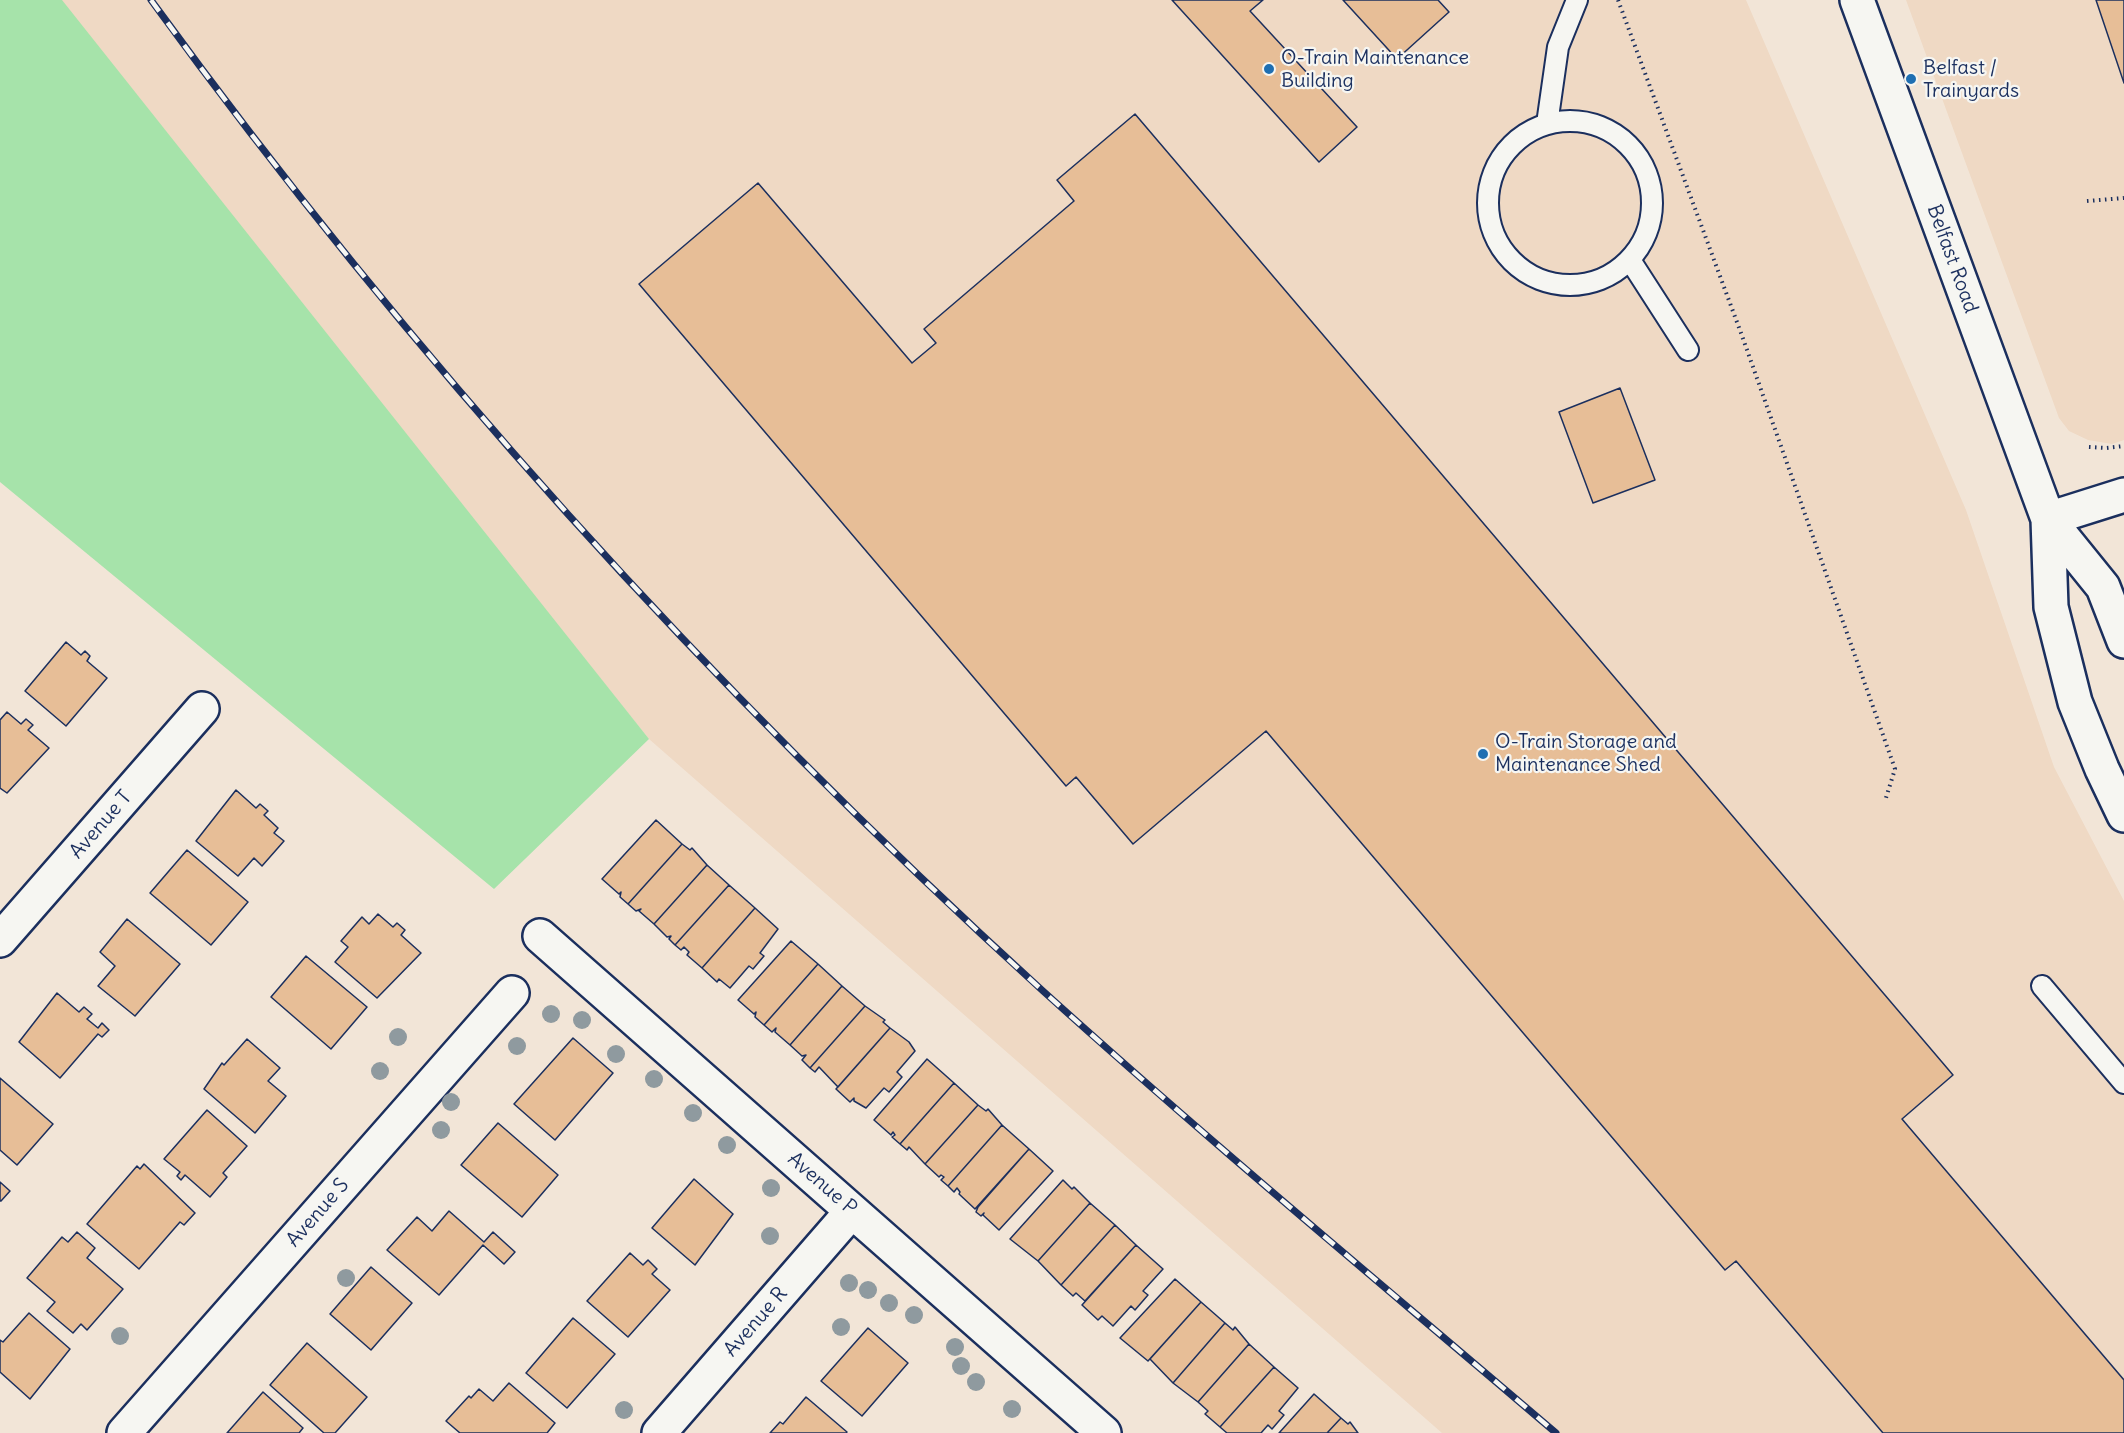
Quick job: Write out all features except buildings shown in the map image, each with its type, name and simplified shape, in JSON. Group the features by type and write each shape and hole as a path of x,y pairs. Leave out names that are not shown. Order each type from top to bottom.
{"street":[{"name":"Belfast Road","path":"1857,0 2048,519 2051,608 2075,702 2102,769 2124,815"},
{"path":"2048,519 2124,495"},
{"name":"Belfast Road","path":"2048,519 2114,583 2124,641"},
{"path":"2051,608 2114,583"},
{"name":"Avenue T","path":"0,940 201,709"},
{"name":"Avenue P","path":"540,936 1104,1433"},
{"name":"Avenue S","path":"124,1433 512,993"},
{"name":"Avenue R","path":"659,1433 852,1211"}],"lane":[{"path":"1547,124 1558,47 1576,0"},
{"path":"1568,121 1589,123 1609,131 1627,144 1640,160 1651,191 1650,223 1642,243 1630,260 1613,274 1593,282 1572,286 1550,283 1531,275 1513,263 1499,246 1491,226 1487,205 1490,184 1498,163 1510,146 1527,133 1547,124 1568,121"},
{"path":"1630,260 1688,350"},
{"path":"2042,986 2124,1083"}],"path":[{"path":"1618,0 1737,322 1895,769 1885,801"},
{"path":"2087,201 2124,198"},
{"path":"2089,447 2124,446"}],"shaded area":[{"path":"51,0 1746,0 1966,510 2054,767 2124,901 2124,1433 1442,1433 649,739"},
{"path":"1906,0 2124,0 2124,440 2112,444 2088,440 2069,431 2059,418"}],"green space":[{"path":"0,0 62,0 649,739 494,889 0,482"}],"railway":[{"path":"151,0 354,264 461,392 685,641 921,877 1043,991 1233,1158 1556,1433"}],"place":[{"name":"O-Train Maintenance Building","path":"1269,69"},
{"name":"Belfast / Trainyards","path":"1911,79"},
{"name":"O-Train Storage and Maintenance Shed","path":"1483,754"}]}
